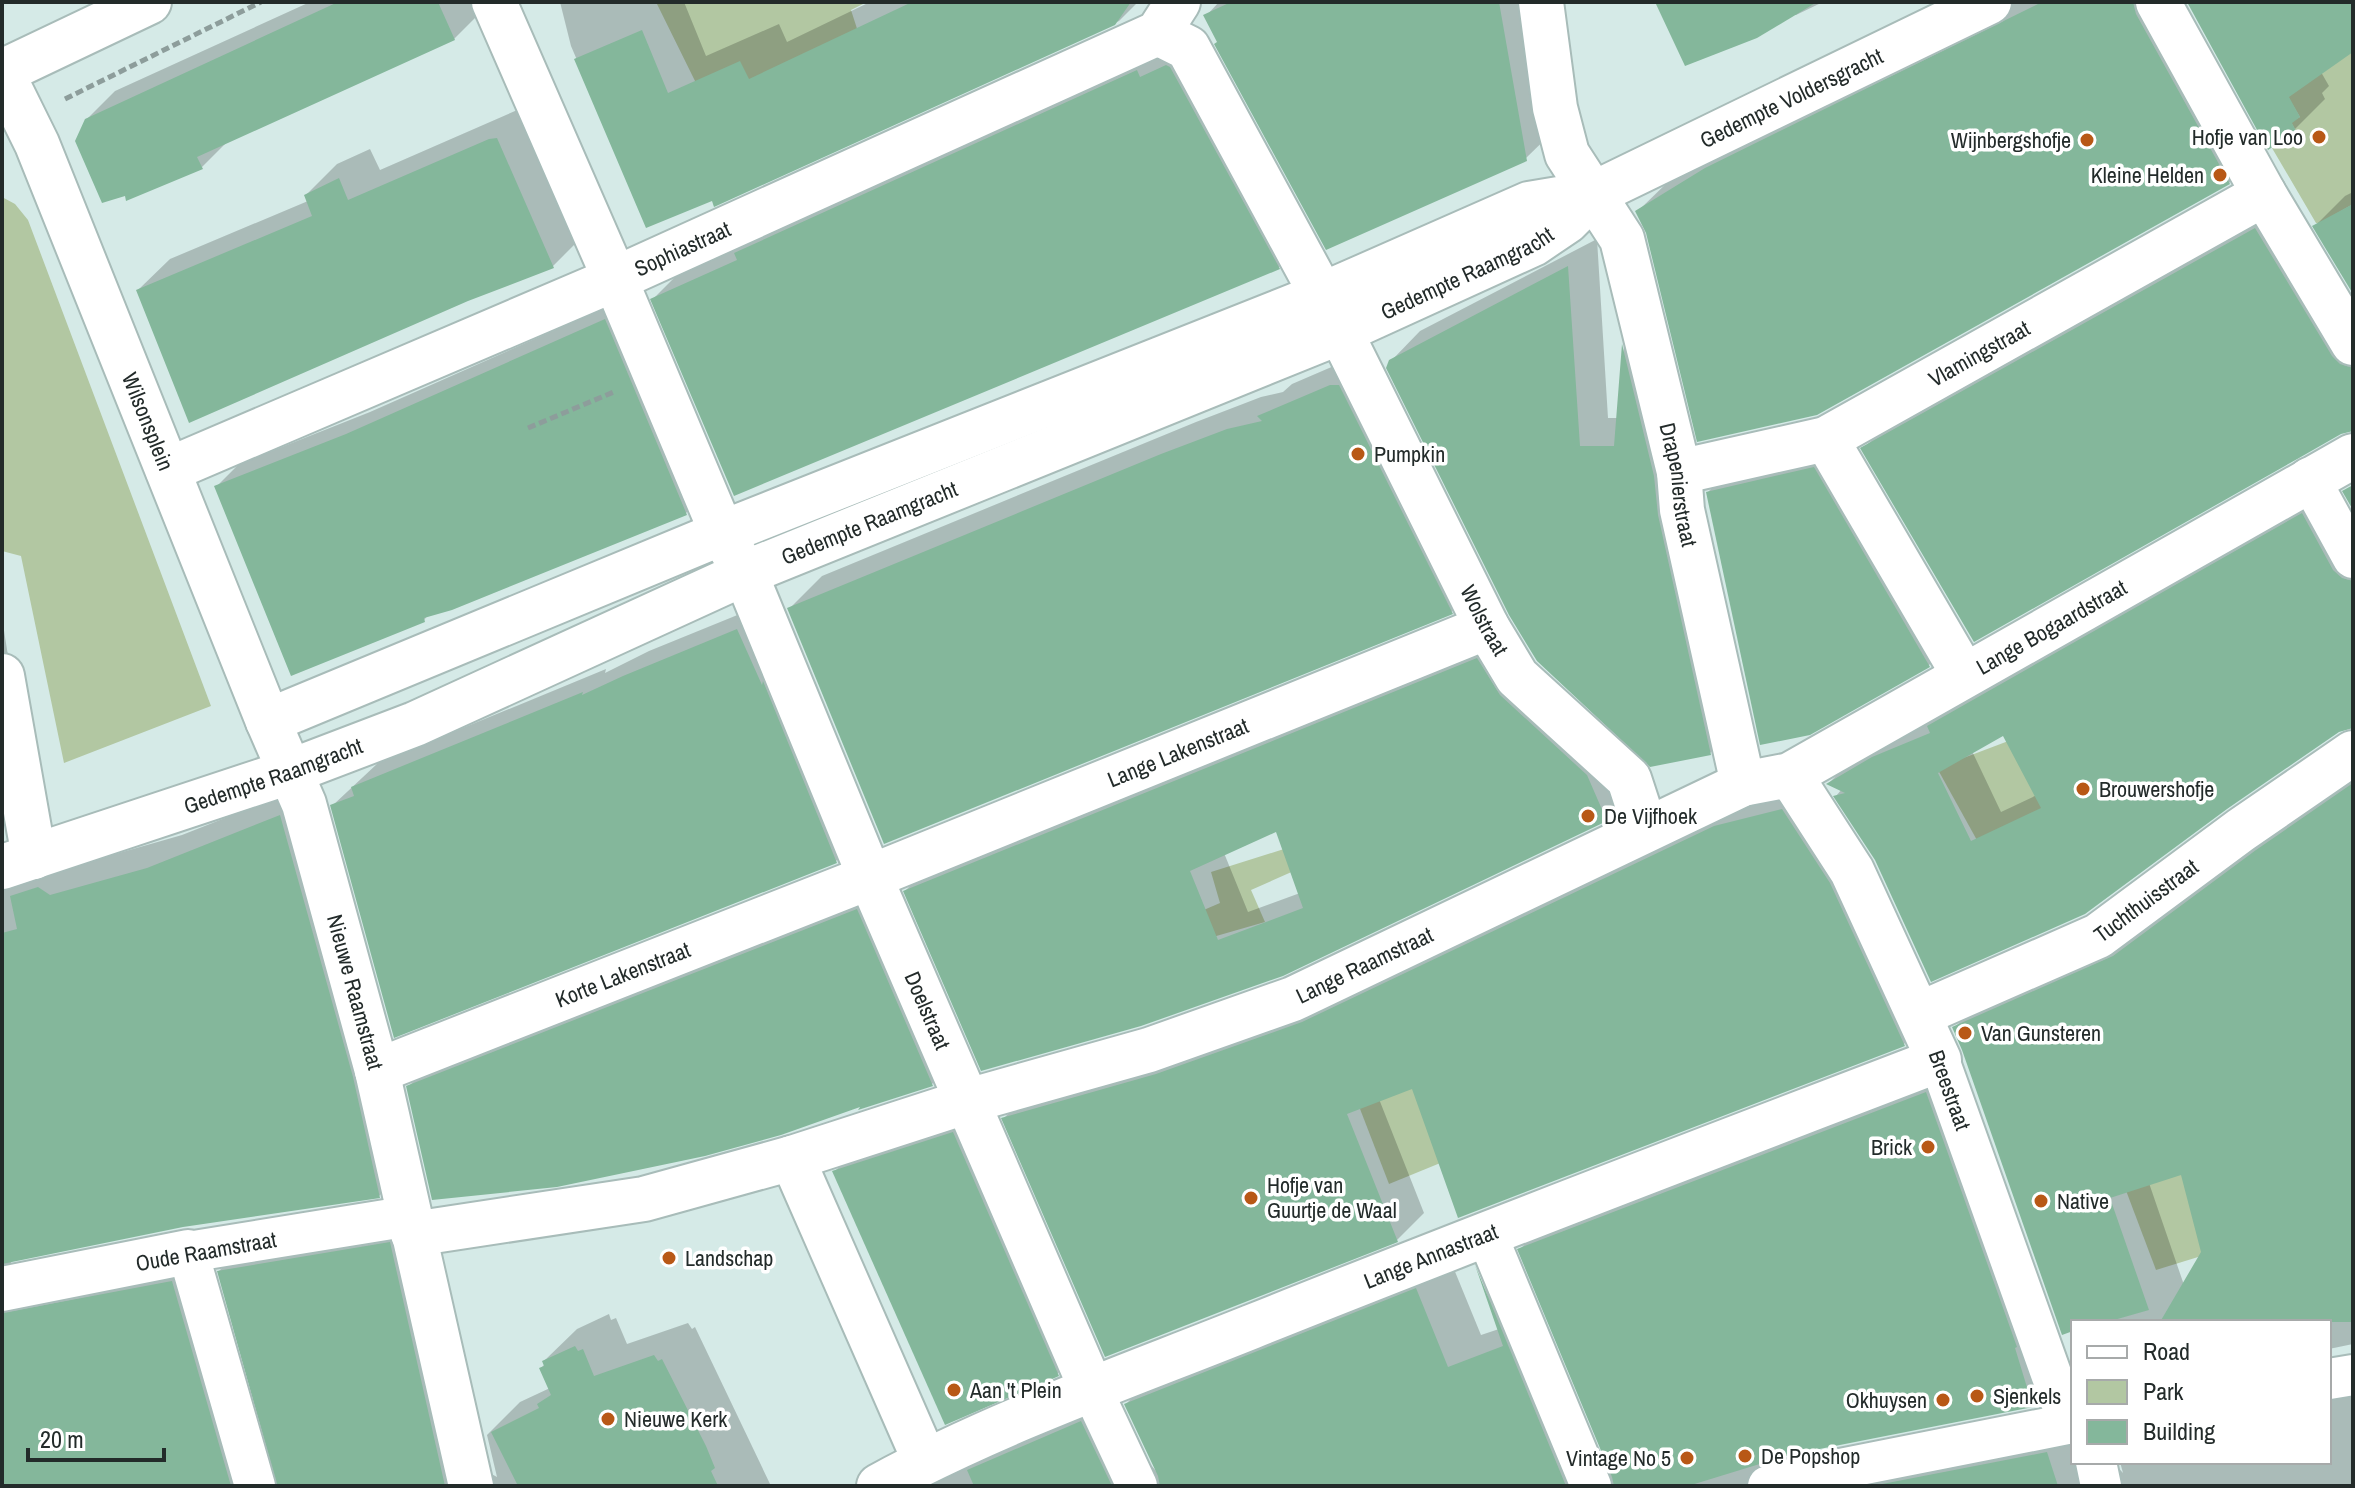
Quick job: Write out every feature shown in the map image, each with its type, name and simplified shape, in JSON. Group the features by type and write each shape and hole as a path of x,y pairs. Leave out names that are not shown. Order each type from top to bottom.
{"street":[{"path":"2,72 149,2"},
{"name":"Doelstraat","path":"494,2 722,533 745,573 870,877 1092,1390 1137,1486"},
{"name":"Drapenierstraat","path":"1541,2 1555,108 1567,154 1622,239 1679,472 1682,510 1743,784"},
{"name":"Gedempte Voldersgracht","path":"1595,193 1989,2"},
{"path":"2158,2 2264,194 2353,343"},
{"name":"Sophiastraat","path":"168,470 615,279 1168,17"},
{"name":"Wolstraat","path":"1168,17 1188,48 1331,313 1487,627 1517,677 1629,779 1645,828"},
{"name":"Wilsonsplein","path":"2,72 37,144 289,772"},
{"name":"Gedempte Raamgracht","path":"268,721 722,533 1331,313 1533,244 1567,221 1595,193"},
{"name":"Vlamingstraat","path":"1679,472 1826,439 2264,194"},
{"name":"Gedempte Raamgracht","path":"18,862 289,772 415,724 745,573 1331,313"},
{"path":"1826,439 1964,675"},
{"name":"Lange Bogaardstraat","path":"1743,784 1790,775 2309,478 2353,456"},
{"path":"2309,478 2353,558"},
{"name":"Lange Lakenstraat","path":"870,877 1487,627"},
{"path":"2,676 18,862"},
{"name":"Tuchthuisstraat","path":"1920,1014 2098,936 2241,830 2353,753"},
{"name":"Nieuwe Raamstraat","path":"289,772 304,804 377,1071 471,1486"},
{"name":"Breestraat","path":"1790,775 1852,871 1920,1014 2071,1423"},
{"name":"Lange Raamstraat","path":"412,1225 644,1199 792,1158 968,1101 1149,1050 1293,999 1645,828 1743,784"},
{"name":"Korte Lakenstraat","path":"377,1071 870,877"},
{"name":"Lange Annastraat","path":"879,1486 925,1461 1092,1390 1486,1233 1939,1060"},
{"path":"792,1158 925,1461"},
{"name":"Oude Raamstraat","path":"2,1289 188,1252 412,1225"},
{"path":"1486,1233 1591,1486"},
{"path":"188,1252 255,1486"},
{"path":"2331,1379 2353,1375"},
{"path":"1768,1486 1794,1478 2071,1423"},
{"path":"2096,1464 2101,1486"}],"path":[{"path":"25,119 261,2"},
{"path":"528,428 654,375"}],"green space":[{"path":"656,2 867,2 851,10 861,41 746,93 696,83"},
{"name":"Hofje van Loo","path":"2353,51 2353,204 2316,223 2272,148 2273,144 2296,131 2291,122 2300,117 2288,97"},
{"path":"2,197 15,204 28,220 211,706 64,763 21,556 2,551"},
{"path":"2104,711 2004,889 1937,768 2011,740"},
{"path":"1284,849 1296,870 1251,890 1265,922 1070,978 1220,903 1211,872"},
{"path":"1425,1076 1455,1157 1389,1184 1350,1083"},
{"path":"2193,1152 2224,1249 2156,1270 2122,1180"}],"building":[{"path":"338,2 438,2 455,40 197,157 203,169 126,201 125,196 102,203 75,141 85,119"},
{"path":"912,2 1131,2 1115,25 714,207 712,201 646,228 574,59 642,30 668,93 740,61 749,79"},
{"path":"1231,2 1499,2 1527,161 1326,250 1214,44 1217,42 1203,15"},
{"path":"1655,2 1817,2 1757,38 1685,66"},
{"path":"2042,2 2133,2 2136,14 2230,184 1817,415 1697,442 1646,233 1635,211 1705,168"},
{"path":"2187,2 2353,2 2353,52 2289,97 2300,117 2292,123 2296,131 2268,150"},
{"path":"1166,65 1170,67 1280,269 734,496 650,299 737,260 734,253 1137,70 1140,77"},
{"path":"497,138 554,268 468,301 189,423 136,290 312,216 304,195 339,178 348,200"},
{"path":"2353,204 2353,294 2312,226"},
{"path":"2255,228 2332,356 2340,364 2353,368 2353,431 2341,434 1974,642 1860,448"},
{"path":"1568,266 1580,446 1614,446 1622,344 1654,476 1658,515 1711,755 1650,767 1537,661 1509,615 1386,368 1389,360"},
{"path":"605,319 687,515 452,610 424,618 425,622 291,676 214,486 346,434"},
{"path":"1330,385 1339,385 1453,614 884,844 787,608 1161,454 1227,429 1262,421 1257,416"},
{"path":"1814,467 1930,667 1810,735 1760,745 1706,492"},
{"path":"2353,485 2353,510 2342,491"},
{"path":"2302,513 2333,570 2342,578 2353,581 2353,728 2339,732 2227,809 2085,914 1931,982 1875,860 1833,796 1845,793 1826,784 1872,757 1930,733 1927,726","holes":["2003,736 2041,808 1971,841 1938,773"]},
{"path":"737,629 762,685 763,681 837,863 394,1038 330,805 354,796 351,787"},
{"path":"1477,658 1500,695 1587,775 1607,821 1283,976 1141,1026 981,1071 903,891","holes":["1276,832 1303,908 1218,940 1190,871"]},
{"path":"2353,783 2353,1322 2161,1320 2201,1252 2181,1175 2110,1198 2149,1310 2114,1320 2071,1320 2071,1332 2062,1335 1952,1027 2113,956"},
{"path":"1782,809 1830,883 1905,1046 1458,1218 1412,1089 1347,1114 1398,1242 1105,1357 1001,1118 1156,1074 1302,1022 1714,826"},
{"path":"280,815 353,1077 380,1198 183,1227 2,1264 2,933 17,929 10,896 38,887 50,895 147,868"},
{"path":"857,909 933,1086 705,1156 557,1187 432,1200 406,1086"},
{"path":"1926,1092 2017,1347 2033,1407 1789,1455 1688,1486 1614,1486 1517,1249"},
{"path":"953,1132 1059,1376 945,1425 832,1171"},
{"path":"390,1242 445,1486 277,1486 217,1271"},
{"path":"1475,1265 1566,1486 1160,1486 1124,1404 1416,1288 1448,1367 1503,1346"},
{"path":"172,1281 231,1486 2,1486 2,1313"},
{"name":"Nieuwe Kerk","path":"575,1346 578,1351 583,1349 594,1376 654,1355 658,1361 662,1359 706,1446 718,1486 518,1486 491,1432 539,1408 537,1404 551,1395 539,1368 544,1366 542,1361"},
{"path":"1081,1421 1112,1486 974,1486 967,1470"},
{"path":"2047,1452 2058,1486 1872,1486"}],"place":[{"name":"Hofje van Loo","path":"2319,137"},
{"name":"Wijnbergshofje","path":"2087,140"},
{"name":"Kleine Helden","path":"2220,175"},
{"name":"Pumpkin","path":"1358,454"},
{"name":"Brouwershofje","path":"2083,789"},
{"name":"De Vijfhoek","path":"1588,816"},
{"name":"Van Gunsteren","path":"1965,1033"},
{"name":"Brick","path":"1928,1147"},
{"name":"Hofje van Guurtje de Waal","path":"1251,1198"},
{"name":"Native","path":"2041,1201"},
{"name":"Landschap","path":"669,1258"},
{"name":"Aan 't Plein","path":"954,1390"},
{"name":"Sjenkels","path":"1977,1396"},
{"name":"Okhuysen","path":"1943,1400"},
{"name":"Nieuwe Kerk","path":"608,1419"},
{"name":"De Popshop","path":"1745,1456"},
{"name":"Vintage No 5","path":"1687,1458"}]}
